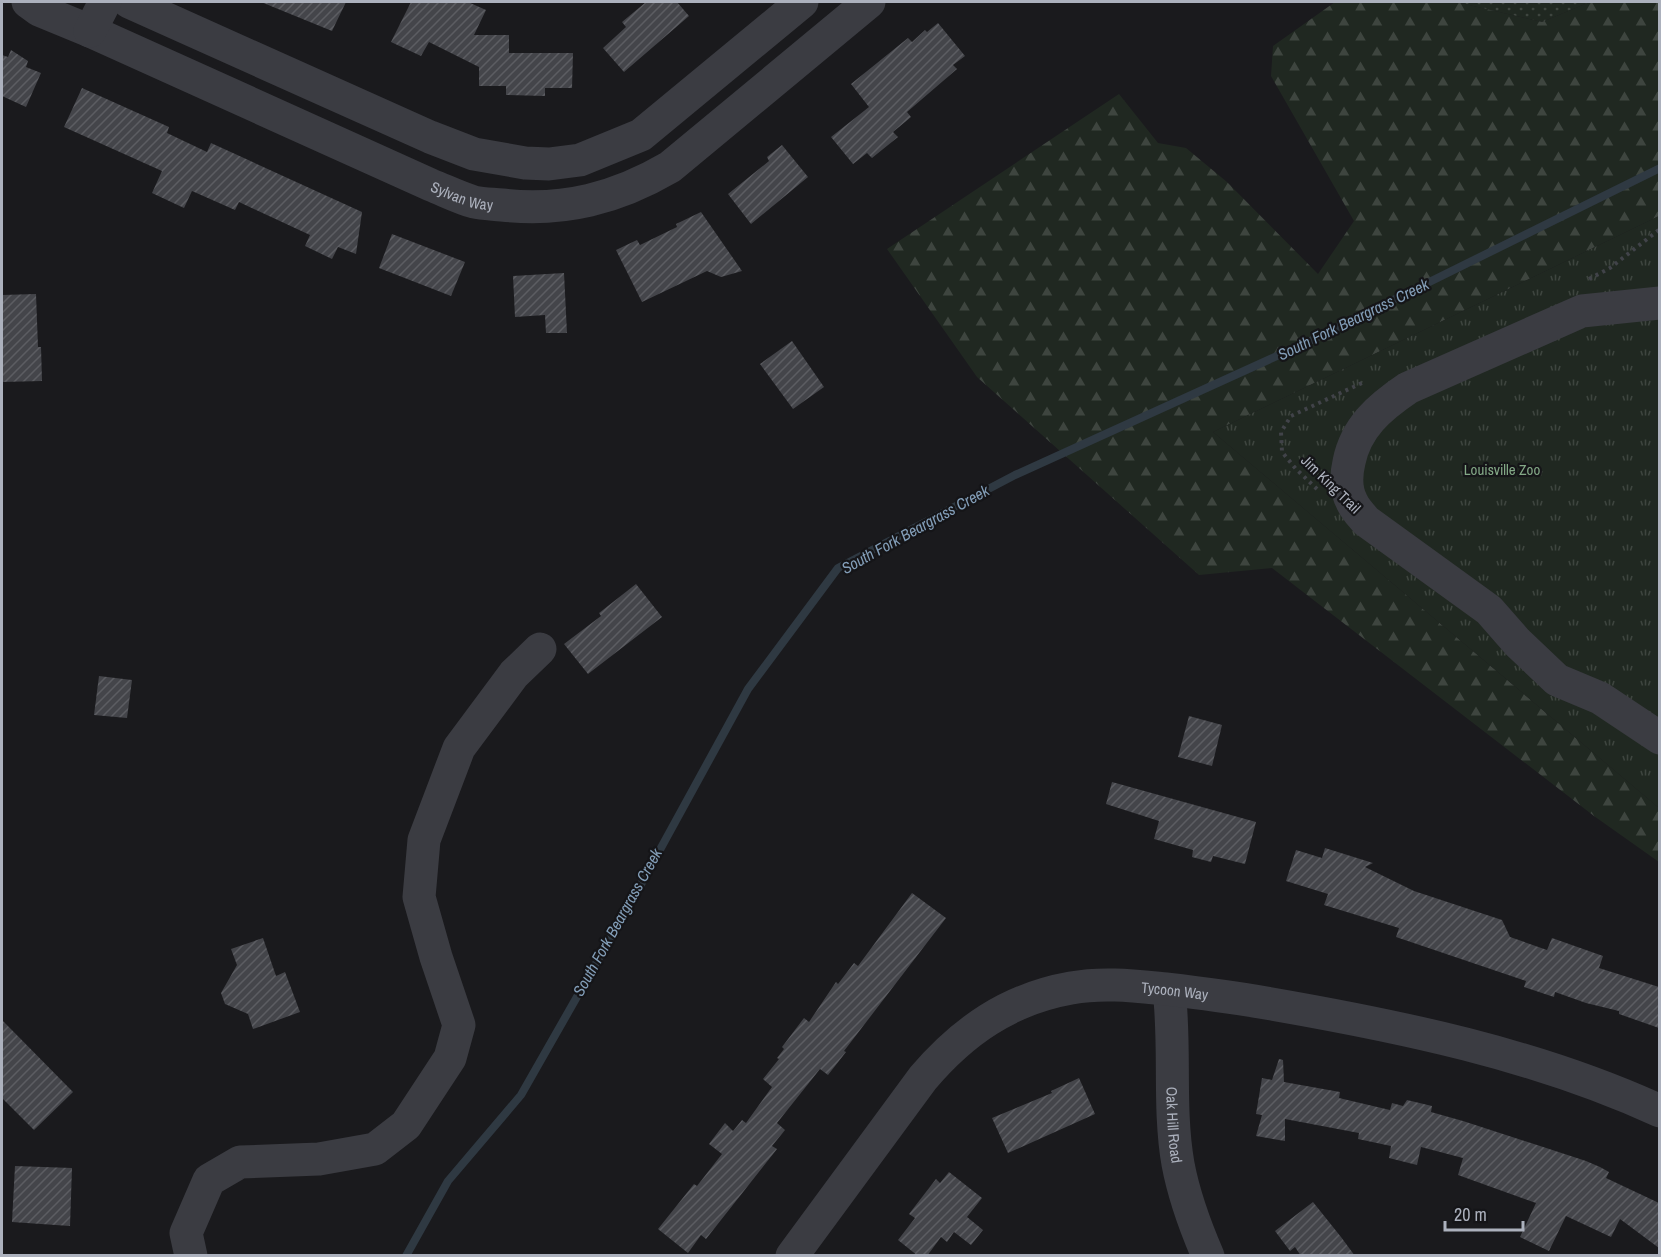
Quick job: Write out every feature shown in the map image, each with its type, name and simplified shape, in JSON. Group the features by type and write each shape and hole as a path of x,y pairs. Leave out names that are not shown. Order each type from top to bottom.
{"street":[{"name":"Sylvan Way","path":"27,2 39,10 431,185 476,202 531,209 586,201 620,193 642,184 670,167 869,2"},
{"path":"90,31 105,2"},
{"path":"129,2 430,137 474,154 525,163 549,164 580,160 640,135 802,2"},
{"path":"1659,303 1582,311 1408,388 1385,404 1366,423 1352,446 1345,478 1352,502 1366,521 1489,610 1517,642 1557,680 1600,698 1659,738"},
{"path":"191,1256 186,1233 209,1180 240,1162 319,1159 375,1149 406,1125 450,1058 459,1025 435,957 419,897 424,840 459,748 514,674 540,649"},
{"name":"Tycoon Way","path":"792,1256 944,1054 992,1017 1019,1003 1073,988 1130,985 1226,996 1406,1029 1501,1054 1591,1082 1659,1111"},
{"name":"Oak Hill Road","path":"1168,990 1172,1016 1174,1119 1178,1164 1191,1216 1208,1256"}],"path":[{"path":"1579,284 1610,268 1659,229"},
{"name":"Jim King Trail","path":"1321,493 1282,452 1281,432 1291,416 1367,381"}],"green space":[{"path":"1335,2 1456,2 1542,22 1590,2 1659,2 1659,216 1213,432 1659,808 1659,862 1594,816 1272,568 1199,575 977,377 887,249 1119,94 1158,143 1186,148 1227,182 1318,274 1354,221 1271,76 1273,46"},
{"path":"1456,2 1590,2 1542,22"},
{"name":"Louisville Zoo","path":"1659,216 1659,808 1213,432"}],"building":[{"path":"261,2 346,2 332,31"},
{"path":"411,2 468,2 486,10 474,35 509,35 509,53 573,53 572,88 545,88 545,96 506,95 506,86 479,86 479,67 429,42 421,56 391,42"},
{"path":"646,2 677,2 689,16 624,72 603,48 626,27 622,22"},
{"path":"938,23 965,56 953,65 957,69 907,112 911,117 893,132 898,137 872,158 867,153 853,164 831,137 869,107 851,84 908,38 912,42 925,30 927,32"},
{"path":"11,50 28,61 26,67 41,73 26,107 2,96 2,55 8,57"},
{"path":"82,88 169,127 167,133 207,152 211,143 362,212 356,254 338,247 332,259 305,246 310,235 239,202 235,210 192,191 184,208 152,193 162,171 64,127"},
{"path":"782,145 808,177 751,224 728,194 769,161 767,157"},
{"path":"701,212 742,271 721,277 707,271 642,302 616,250 637,240 640,245"},
{"path":"392,234 465,262 451,296 379,268"},
{"path":"564,273 567,333 546,333 545,315 515,317 513,276"},
{"path":"36,294 42,381 2,382 2,295"},
{"path":"792,341 824,387 793,409 760,364"},
{"path":"636,584 662,617 588,674 564,644 601,616 599,613"},
{"path":"99,676 132,680 127,718 94,715"},
{"path":"1189,716 1222,725 1212,766 1178,757"},
{"path":"1112,782 1256,822 1245,864 1213,856 1211,862 1192,857 1193,850 1154,839 1159,821 1106,804"},
{"path":"1325,848 1373,863 1365,867 1414,891 1502,920 1510,937 1547,950 1552,938 1603,956 1599,968 1659,987 1659,1028 1619,1014 1619,1011 1555,992 1554,997 1524,987 1526,981 1396,937 1399,928 1324,905 1328,894 1286,881 1296,850 1322,858"},
{"path":"912,893 946,918 828,1075 820,1069 777,1123 785,1130 772,1146 777,1149 706,1239 701,1235 688,1253 658,1229 694,1184 697,1186 722,1154 709,1144 725,1123 733,1131 742,1120 746,1123 772,1087 763,1079 779,1059 777,1058 784,1049 782,1047 804,1018 809,1022 836,982 838,984 854,963 858,966"},
{"path":"263,938 276,976 285,972 300,1012 253,1029 248,1014 225,1004 221,993 237,965 231,949"},
{"path":"2,1020 73,1092 34,1130 2,1098"},
{"path":"1279,1059 1283,1060 1284,1082 1340,1092 1339,1098 1390,1110 1392,1103 1403,1106 1407,1100 1432,1106 1431,1112 1600,1167 1609,1172 1606,1178 1659,1203 1659,1248 1620,1219 1611,1237 1566,1216 1549,1251 1520,1237 1536,1203 1458,1175 1463,1158 1421,1147 1417,1165 1389,1158 1391,1146 1358,1139 1359,1133 1285,1119 1285,1141 1256,1136 1262,1115 1256,1114 1262,1078 1272,1080"},
{"path":"1079,1078 1095,1114 1008,1153 992,1118 1052,1093 1051,1091"},
{"path":"15,1166 72,1168 70,1226 12,1222"},
{"path":"949,1172 982,1198 967,1217 983,1230 971,1245 954,1232 947,1242 941,1237 927,1256 918,1256 898,1240 915,1218 909,1214 936,1179 940,1183"},
{"path":"1313,1202 1355,1256 1301,1256 1295,1247 1290,1251 1275,1231"}],"waterway":[{"name":"South Fork Beargrass Creek","path":"406,1256 448,1181 521,1095 639,888 748,689 838,568 1015,475 1310,341 1660,168"}]}
